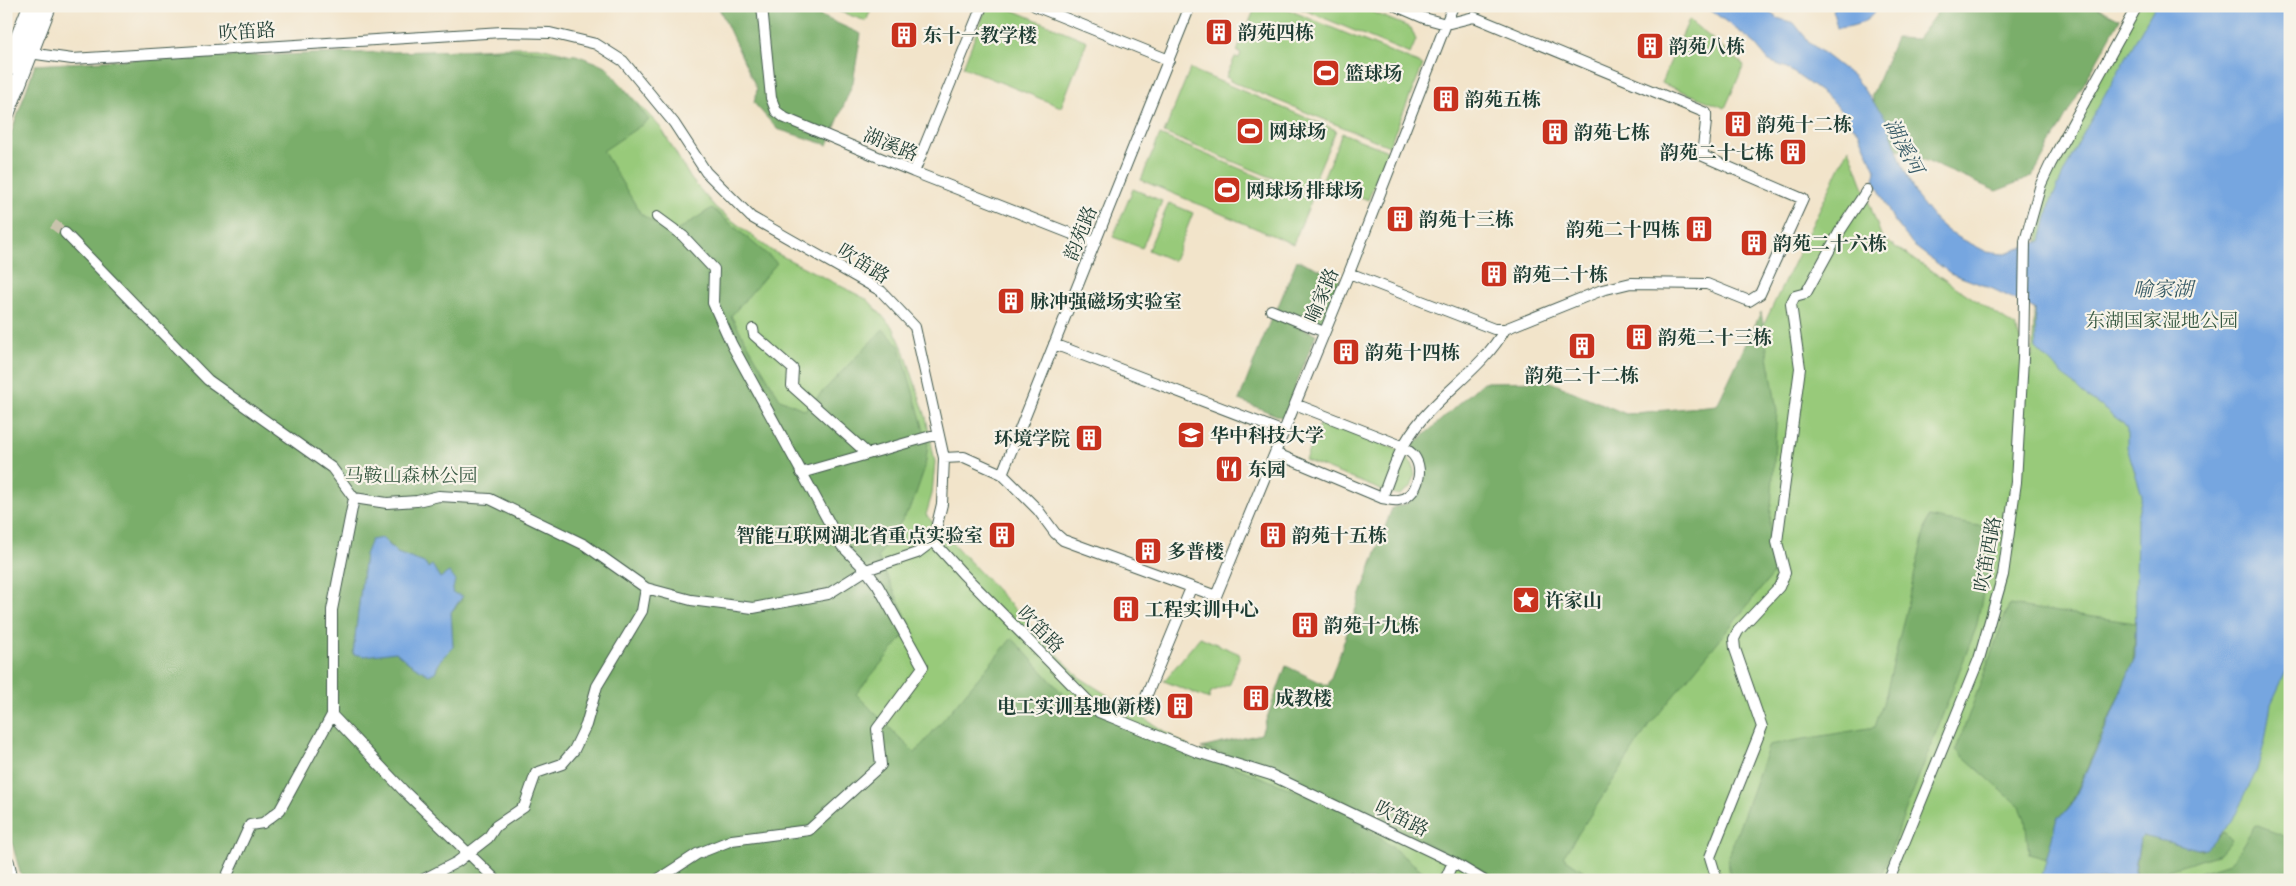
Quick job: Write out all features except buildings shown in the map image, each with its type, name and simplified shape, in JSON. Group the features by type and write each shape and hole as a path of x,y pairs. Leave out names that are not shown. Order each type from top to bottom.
{"highway":[{"path":"6,70 31,6"},
{"path":"6,114 48,6"},
{"path":"6,863 10,880"}],"street":[{"name":"湖溪路","path":"762,6 771,98 776,111 785,118 914,172 1095,243"},
{"path":"914,172 982,6"},
{"path":"1035,6 1168,60"},
{"name":"韵苑路","path":"1002,474 1190,6"},
{"path":"1349,273 1494,329 1505,329 1602,290 1631,283 1707,284 1748,301 1760,294 1803,198 1703,156 1702,142 1707,127 1706,113 1474,17 1446,24 1424,18 1396,6"},
{"name":"喻家路","path":"1191,588 1216,596 1349,273 1453,6"},
{"name":"吹笛西路","path":"1889,880 1979,659 2003,575 2016,482 2024,311 2025,241 2041,184 2136,6"},
{"name":"吹笛路","path":"29,53 72,59 502,32 550,33 596,44 623,61 674,124 706,172 751,217 881,291 915,327 944,458 942,504 933,541 1099,712 1197,752 1272,775 1453,862 1483,880"},
{"path":"1716,880 1710,857 1762,727 1735,649 1734,639 1738,631 1779,587 1785,573 1777,542 1800,368 1791,304 1795,296 1806,293 1840,231 1868,190"},
{"path":"657,217 683,236 714,269 713,303 732,345 842,546 866,570 878,586 923,668 877,729 881,765 809,830 732,840 697,854 657,880"},
{"path":"66,233 208,380 332,468 354,498 387,502 417,501 439,496 490,499 585,545 646,588 691,600 753,608 828,594 866,570 917,553 933,541"},
{"path":"1272,310 1324,332"},
{"path":"753,329 754,335 793,369 792,386 868,454"},
{"path":"1382,498 1402,446 1422,418 1496,346 1505,329"},
{"path":"1054,344 1284,432"},
{"path":"1275,453 1382,498 1398,500 1410,494 1418,484 1420,469 1414,456 1402,446 1295,404"},
{"path":"802,473 938,434"},
{"path":"944,458 964,457 1002,474 1038,510 1055,533 1063,540 1191,588 1143,704"},
{"path":"225,880 250,825 263,823 280,810 332,715 332,610 354,498"},
{"path":"422,880 457,862 488,838 496,826 524,807 536,773 562,764 574,750 586,726 597,686 642,612 646,588"},
{"path":"332,715 467,854 496,880"},
{"path":"1445,880 1453,862"}],"green space":[{"path":"718,6 799,6 861,34 853,82 828,145 777,129 754,103 757,89"},
{"path":"824,6 873,6 866,21"},
{"path":"987,6 1003,6 1087,41 1061,107 963,67"},
{"name":"篮球场","path":"1256,6 1279,6 1423,65 1389,146 1230,81 1226,77 1235,57 1239,58 1241,53 1237,52 1245,31 1249,33 1252,27 1248,25"},
{"path":"1295,6 1358,6 1411,28 1416,40 1410,54"},
{"path":"1942,6 2094,6 2120,19 2032,177 1996,191 1884,143 1872,95 1896,38 1917,39"},
{"name":"马鞍山森林公园","path":"2136,6 2290,6 2290,880 41,880 6,191 54,71 539,47 591,62 609,72 661,128 691,179 716,208 772,251 868,300 894,329 905,353 926,417 935,462 932,494 926,515 1079,677 1197,752 1264,738 1332,695 1625,418 1723,409 1849,148 1882,238 2016,327 2023,347 2032,358 2041,184"},
{"path":"1689,20 1744,65 1725,108 1661,83"},
{"name":"马鞍山森林公园","path":"509,49 576,55 606,66 649,120 603,151 641,214 672,234 712,208 777,263 731,316 780,399 805,410 883,329 900,347 928,444 925,467 912,505 878,557 911,627 856,694 915,753 1012,638 1070,702 1344,810 1434,880 22,880 6,820 6,148 35,65 152,58","holes":["389,543 397,553 424,563 452,593 462,600 451,612 453,647 441,659 435,672 429,674 409,663 396,652 353,654 365,555"]},
{"name":"网球场","path":"1190,69 1336,130 1309,193 1164,133"},
{"path":"1342,133 1388,151 1368,200 1322,181"},
{"name":"网球场 排球场","path":"1160,135 1312,199 1293,244 1141,180"},
{"path":"1133,189 1162,201 1142,248 1113,237"},
{"path":"1169,203 1193,213 1174,261 1148,250"},
{"path":"1297,260 1340,278 1321,328 1277,309"},
{"path":"1761,312 1777,411 1769,542 1778,568 1648,727 1563,857 1597,880 1503,880 1261,764 1201,748 1261,734 1286,666 1328,686 1392,508 1408,503 1423,485 1424,465 1412,446 1483,382 1548,381 1626,414 1717,405"},
{"path":"1272,316 1316,334 1283,418 1239,400"},
{"path":"1321,420 1403,452 1413,465 1415,476 1411,487 1400,495 1389,493 1305,460"},
{"path":"1928,517 1996,529 1976,628 1879,880 1730,880 1728,858 1769,745 1875,727 1886,694"},
{"path":"2009,605 2136,623 2133,664 2070,806 2066,812 2057,818 2047,859 2029,854 2025,819 2020,807 1956,750"},
{"path":"1200,637 1240,654 1230,684 1211,692 1209,699 1164,681"},
{"path":"2255,825 2284,836 2290,841 2290,880 2177,880 2229,863 2235,857"},
{"path":"2224,832 2232,840 2220,854 2168,870 2151,880 2142,880 2135,875 2140,839 2143,836 2202,850"}],"water":[{"name":"喻家湖","path":"1705,6 1761,6 1777,18 1794,23 1810,43 1854,77 1885,117 1917,197 1936,221 1950,233 1987,252 2003,254 2041,241 2051,201 2077,145 2155,6 2290,6 2290,663 2271,704 2265,741 2257,770 2232,822 2206,848 2198,849 2143,836 2140,839 2133,880 2041,880 2057,818 2071,806 2104,733 2135,657 2137,519 2142,495 2127,447 2127,429 2123,423 2082,393 2036,348 2035,309 1993,289 1950,273 1914,246 1893,219 1874,179 1876,172 1859,133 1832,100 1787,68 1769,61 1752,41"},
{"path":"1835,6 1877,6 1871,16 1861,23 1837,28 1833,11"},
{"path":"382,538 397,553 424,563 428,568 432,565 440,578 449,572 455,580 452,593 463,596 451,612 453,647 441,659 435,672 429,675 409,663 396,652 365,656 353,654 365,555 371,540"}],"tunnel":[{"path":"53,224 65,233"}],"place":[{"name":"韵苑四栋","path":"1219,32"},
{"name":"东十一教学楼","path":"904,35"},
{"name":"韵苑八栋","path":"1650,46"},
{"name":"篮球场","path":"1326,73"},
{"name":"韵苑五栋","path":"1446,99"},
{"name":"韵苑十二栋","path":"1738,124"},
{"name":"网球场","path":"1250,131"},
{"name":"韵苑七栋","path":"1555,132"},
{"name":"韵苑二十七栋","path":"1793,152"},
{"name":"网球场 排球场","path":"1227,190"},
{"name":"韵苑十三栋","path":"1400,219"},
{"name":"韵苑二十四栋","path":"1699,229"},
{"name":"韵苑二十六栋","path":"1754,243"},
{"name":"韵苑二十栋","path":"1494,274"},
{"name":"脉冲强磁场实验室","path":"1011,301"},
{"name":"韵苑二十三栋","path":"1639,337"},
{"name":"韵苑二十二栋","path":"1582,346"},
{"name":"韵苑十四栋","path":"1346,352"},
{"name":"华中科技大学","path":"1191,435"},
{"name":"环境学院","path":"1089,438"},
{"name":"东园","path":"1229,469"},
{"name":"智能互联网湖北省重点实验室","path":"1002,535"},
{"name":"韵苑十五栋","path":"1273,535"},
{"name":"多普楼","path":"1148,551"},
{"name":"许家山","path":"1526,600"},
{"name":"工程实训中心","path":"1126,609"},
{"name":"韵苑十九栋","path":"1305,625"},
{"name":"成教楼","path":"1256,698"},
{"name":"电工实训基地(新楼)","path":"1180,706"}],"water label":[{"name":"湖溪河","path":"1904,146"}],"park label":[{"name":"东湖国家湿地公园","path":"2162,320"}]}
